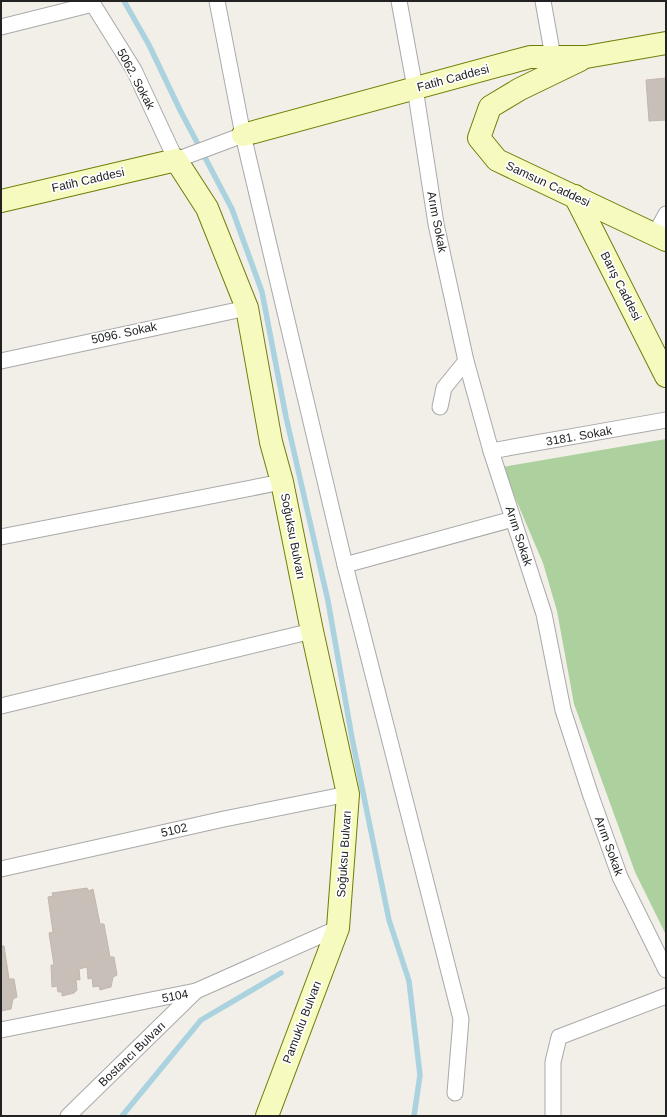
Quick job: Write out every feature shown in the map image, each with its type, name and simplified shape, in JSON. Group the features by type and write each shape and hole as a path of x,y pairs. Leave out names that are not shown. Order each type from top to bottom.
{"street":[{"path":"217,1 243,135 345,564 461,1019 455,1093"},
{"name":"Arım Sokak","path":"399,1 415,88 436,224 466,361 491,451 544,614 563,710 591,796 620,877 666,970"},
{"path":"543,1 553,57"},
{"path":"1,27 92,3"},
{"name":"5062. Sokak","path":"92,3 134,70 183,157"},
{"name":"Fatih Caddesi","path":"243,135 530,57 586,57 666,43"},
{"name":"Samsun Caddesi","path":"586,57 520,88 490,107 479,138 498,160 660,237"},
{"path":"183,157 243,135"},
{"name":"Fatih Caddesi","path":"1,200 183,157"},
{"name":"Soğuksu Bulvarı","path":"183,157 207,208 247,308 271,442 282,482 312,631 348,794 338,928"},
{"name":"Barış Caddesi","path":"575,196 666,376"},
{"path":"660,237 666,214"},
{"name":"5096. Sokak","path":"1,361 247,308"},
{"path":"440,407 444,388 466,361"},
{"name":"3181. Sokak","path":"491,451 666,420"},
{"path":"1,537 282,482"},
{"path":"345,564 513,519"},
{"path":"1,706 312,631"},
{"name":"5102","path":"1,869 224,818 348,794"},
{"name":"5104","path":"1,1030 196,992 338,928"},
{"name":"Pamuklu Bulvarı","path":"267,1116 338,928"},
{"name":"Bostancı Bulvarı","path":"68,1116 196,992"},
{"path":"553,1116 553,1062 559,1037 666,996"}],"green space":[{"path":"666,439 666,935 635,872 574,704 557,611 543,563 502,467"}],"building":[{"path":"666,78 666,120 649,121 646,80"},
{"path":"87,888 89,891 93,889 100,924 104,924 110,957 114,957 117,975 113,977 111,987 100,990 99,986 93,987 92,978 88,979 87,967 79,969 80,980 76,979 77,990 74,993 62,996 62,992 58,992 57,986 52,987 51,965 54,965 49,933 53,932 48,897 53,896 52,893"},
{"path":"1,946 4,946 9,979 14,979 17,997 13,999 11,1009 1,1011"}],"waterway":[{"path":"124,1 149,45 180,110 232,209 262,292 286,417 328,601 352,738 389,920 409,981 420,1075 414,1116"},
{"path":"122,1116 201,1020 281,973"}]}
